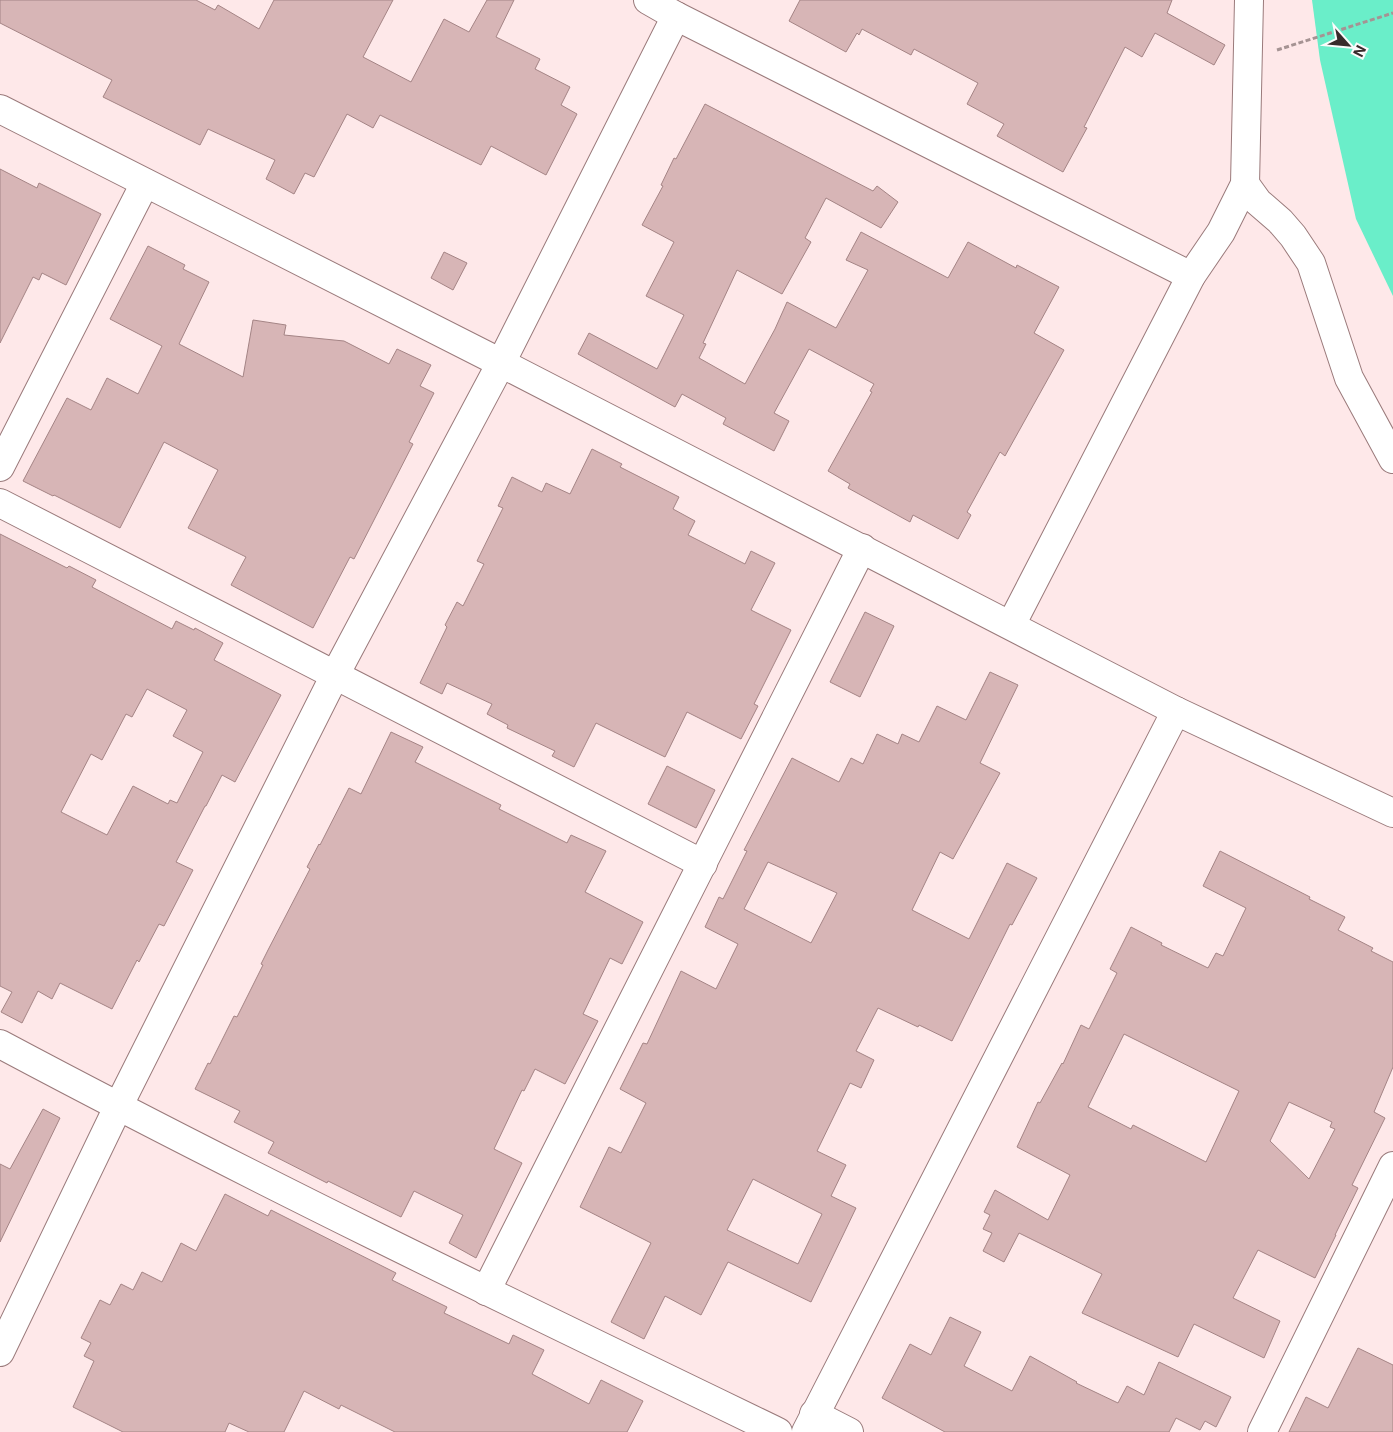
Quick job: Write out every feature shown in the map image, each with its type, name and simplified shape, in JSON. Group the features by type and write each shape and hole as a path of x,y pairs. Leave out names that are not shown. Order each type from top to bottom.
{"street":[{"path":"648,0 676,16 1191,276"},
{"path":"1011,625 1191,276 1221,232 1245,184 1249,0"},
{"path":"0,1352 118,1107 336,675 502,362 676,16"},
{"path":"0,109 502,362 1176,711 1393,813"},
{"path":"0,467 145,182"},
{"path":"1245,184 1258,202 1280,221 1293,236 1311,263 1350,378 1393,459"},
{"path":"0,503 703,864"},
{"path":"486,1292 862,548"},
{"path":"849,1432 810,1423 1176,711"},
{"path":"0,1044 118,1107 486,1292 778,1432"},
{"path":"1262,1432 1393,1166"}],"path":[{"path":"1248,59 1393,13"}],"shaded area":[{"path":"1312,0 1393,0 1393,296 1356,219 1320,60"}],"building":[{"path":"0,0 196,0 215,10 218,5 259,29 274,0 393,0 363,57 411,82 444,19 469,32 487,0 514,0 496,37 540,59 535,69 570,87 561,105 577,114 546,175 491,146 481,165 380,115 373,128 347,114 314,177 305,173 294,194 266,179 275,160 208,129 200,145 103,97 112,80 0,23"},
{"path":"800,0 1172,0 1167,13 1225,45 1214,65 1155,33 1142,57 1125,47 1084,127 1087,128 1063,172 997,136 1004,124 967,104 978,83 914,49 911,55 862,29 859,35 857,33 846,52 789,21"},
{"path":"705,104 873,191 877,186 898,202 881,228 826,198 805,238 811,242 782,294 737,270 703,343 706,344 699,358 745,384 775,329 787,302 836,328 868,270 846,260 861,232 948,278 968,242 1016,268 1017,265 1059,287 1034,333 1064,350 1005,456 1000,452 967,512 971,515 958,539 913,515 910,522 848,488 850,484 828,471 872,392 870,391 874,384 809,349 774,413 789,421 774,451 723,424 726,418 682,394 675,407 578,354 589,333 657,369 684,315 646,296 674,242 642,225 663,186 661,185 674,158 676,159"},
{"path":"0,169 37,188 39,183 101,214 66,285 42,273 39,280 33,277 0,343"},
{"path":"148,246 185,265 183,269 209,282 179,344 243,377 253,320 286,325 284,335 344,341 389,364 397,349 431,365 420,386 434,393 409,442 413,444 354,559 350,557 313,628 231,585 246,557 188,528 218,470 164,442 120,528 23,481 67,398 91,410 107,378 138,394 162,346 110,319"},
{"path":"444,252 467,263 453,290 431,278"},
{"path":"592,449 622,464 620,467 679,497 673,509 695,521 688,535 745,564 751,551 775,563 751,610 791,630 754,704 758,706 741,739 687,712 665,757 596,723 574,767 552,756 555,751 507,728 508,725 487,714 492,704 447,683 442,694 420,683 457,602 463,606 484,564 477,561 503,508 498,506 512,477 542,492 546,483 570,494"},
{"path":"0,534 67,568 69,566 96,580 92,587 172,629 176,621 194,630 195,628 223,643 214,660 281,695 235,782 222,775 205,806 176,862 193,870 164,926 159,924 139,962 137,960 112,1009 60,983 52,999 38,991 22,1023 1,1012 12,992 0,986","holes":["147,689 187,710 173,736 203,752 177,803 170,800 168,804 133,786 107,835 61,812 91,754 102,760 126,714 132,717"]},
{"path":"865,612 894,626 860,697 830,682"},
{"path":"990,672 1018,685 980,763 1000,773 953,859 940,852 912,910 969,939 1007,863 1037,878 1012,925 1010,924 952,1041 878,1008 856,1051 874,1060 861,1088 850,1083 817,1151 846,1165 831,1196 856,1208 811,1302 728,1262 701,1315 665,1296 644,1339 611,1322 651,1243 580,1207 609,1147 621,1153 646,1103 620,1089 643,1043 647,1044 681,971 716,989 738,944 705,927 719,897 723,899 747,851 744,850 792,758 839,782 851,758 863,764 877,734 898,744 902,734 919,742 937,706 966,720","holes":["768,862 837,893 811,943 744,909","753,1179 822,1214 798,1264 727,1230"]},
{"path":"391,732 423,747 415,762 501,805 499,809 567,843 571,835 606,851 585,892 643,922 622,964 610,958 583,1014 598,1021 565,1084 535,1069 524,1091 522,1090 494,1149 522,1163 476,1258 449,1243 463,1215 414,1191 401,1217 328,1181 327,1183 268,1153 274,1142 234,1122 240,1111 195,1089 234,1016 237,1017 263,965 261,964 310,869 307,867 349,788 361,794"},
{"path":"667,766 715,790 696,828 648,804"},
{"path":"1220,851 1345,917 1338,930 1373,948 1371,951 1393,962 1393,1067 1374,1112 1385,1118 1352,1185 1358,1188 1336,1235 1315,1278 1258,1250 1233,1298 1280,1321 1264,1358 1194,1324 1178,1357 1082,1313 1102,1274 1019,1233 1004,1262 983,1251 992,1233 983,1229 990,1215 984,1212 995,1190 1048,1220 1070,1175 1017,1147 1038,1102 1040,1103 1063,1064 1081,1025 1089,1029 1117,973 1110,969 1131,927 1162,943 1161,945 1208,968 1216,953 1223,956 1246,908 1203,886","holes":["1124,1034 1239,1091 1206,1162 1133,1125 1131,1129 1088,1107","1289,1102 1332,1122 1330,1127 1335,1129 1309,1179 1270,1141"]},
{"path":"43,1109 60,1118 0,1242 0,1164 10,1169"},
{"path":"225,1194 268,1216 271,1210 396,1273 392,1280 447,1307 444,1313 509,1344 513,1335 544,1350 532,1374 589,1404 601,1380 643,1401 627,1432 395,1432 341,1405 339,1409 304,1391 284,1432 249,1432 229,1423 225,1432 123,1432 73,1407 94,1361 84,1356 91,1343 81,1338 100,1300 110,1305 121,1284 133,1290 142,1272 162,1282 181,1243 196,1251"},
{"path":"950,1317 981,1332 964,1366 1012,1391 1030,1356 1076,1383 1118,1403 1127,1386 1144,1395 1159,1362 1231,1397 1216,1427 1205,1421 1200,1430 1176,1418 1169,1432 945,1432 882,1398 910,1344 931,1355"},
{"path":"1358,1348 1393,1365 1393,1432 1289,1432 1306,1397 1328,1408"}]}
